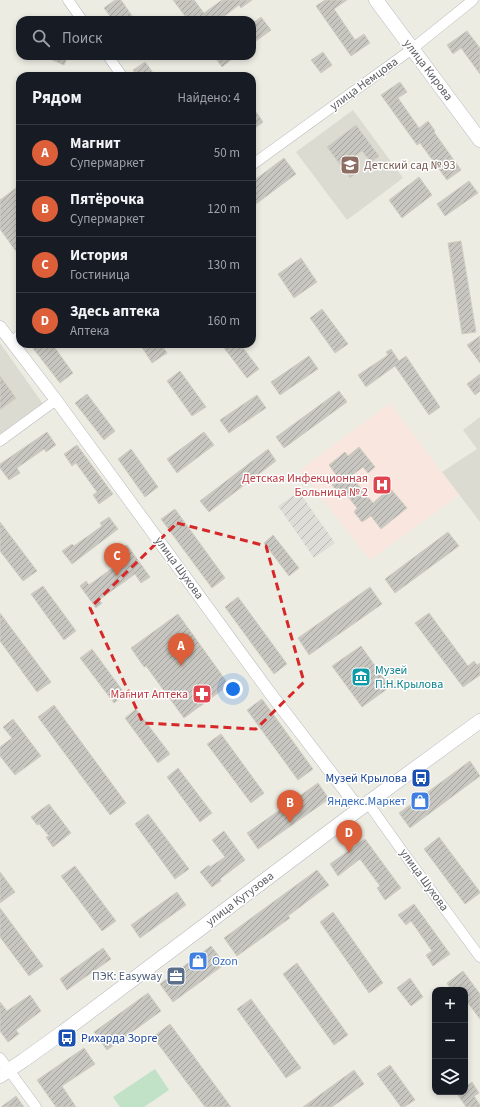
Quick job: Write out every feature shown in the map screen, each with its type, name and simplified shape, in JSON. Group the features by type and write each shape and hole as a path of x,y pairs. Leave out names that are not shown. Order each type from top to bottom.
{"main road":[{"name":"улица Кирова","path":"376,0 480,140"},
{"name":"улица Кутузова","path":"5,1073 63,1032 364,806 480,721"}],"street":[{"path":"68,0 79,16"},
{"name":"улица Немцова","path":"256,162 412,49 473,0"},
{"path":"111,60 119,72"},
{"name":"улица Шухова","path":"0,327 16,338"},
{"name":"улица Шухова","path":"22,348 56,400 270,693 400,848 480,957"},
{"path":"0,441 56,400"},
{"path":"0,1058 5,1073 36,1107"}],"highlighted area":[{"path":"177,523 266,546 304,682 256,729 143,723 90,608"}],"shaded area":[{"name":"Детский сад № 93","path":"353,110 403,178 347,220 296,152"},
{"path":"0,343 43,404 0,435"},
{"name":"Детская Инфекционная Больница № 2","path":"390,403 459,495 370,560 300,470"},
{"path":"480,417 480,522 442,472 477,449 463,430"},
{"path":"299,492 335,543 314,558 278,506"}],"green space":[{"path":"155,1069 169,1090 144,1107 120,1107 113,1097"}],"building":[{"path":"115,0 121,0 132,16 110,16 104,8"},
{"path":"173,0 194,0 204,13 222,0 252,0 241,8 239,5 224,16 185,16"},
{"path":"325,0 347,0 334,9 355,40 364,34 370,43 351,56 316,6"},
{"path":"261,17 271,30 256,41 256,21"},
{"path":"467,31 480,48 480,74 461,48 453,54 447,45"},
{"path":"323,52 332,65 321,73 311,60"},
{"path":"52,60 66,60 64,65"},
{"path":"217,60 231,60 222,67"},
{"path":"145,62 152,72 134,72 133,70"},
{"path":"400,82 407,92 398,98 419,128 428,121 461,170 447,180 420,143 417,145 381,95"},
{"path":"256,112 263,122 256,127"},
{"path":"356,125 379,156 371,162 362,151 349,160 357,172 350,178 327,147"},
{"path":"284,158 296,174 256,204 256,179"},
{"path":"419,177 432,195 402,218 389,200"},
{"path":"469,181 478,193 445,216 437,204"},
{"path":"16,188 16,251 0,229 0,200"},
{"path":"461,241 476,332 462,334 448,243"},
{"path":"301,258 317,282 294,298 278,274"},
{"path":"322,309 348,344 335,353 310,318"},
{"path":"480,336 480,363 467,345"},
{"path":"33,348 55,348 73,373 60,383"},
{"path":"143,348 164,348 167,353 152,363"},
{"path":"224,348 243,348 259,369 247,378"},
{"path":"391,349 399,361 406,356 440,407 429,415 395,366 366,387 358,375 388,355 386,352"},
{"path":"309,356 318,369 280,395 271,382"},
{"path":"180,371 206,407 192,416 167,381"},
{"path":"480,374 480,391 475,395 467,384"},
{"path":"0,376 16,398 0,410"},
{"path":"339,391 347,402 284,448 276,437"},
{"path":"87,394 115,431 104,440 75,403"},
{"path":"257,395 266,408 229,433 220,420"},
{"path":"47,432 56,445 46,452 44,449 17,468 20,473 9,480 0,468 0,464"},
{"path":"204,432 214,445 177,473 167,459"},
{"path":"77,445 113,494 99,504 93,495 97,492 76,463 72,466 64,454"},
{"path":"359,447 375,467 368,473 363,467 351,476 373,503 390,488 407,508 381,529 371,516 362,522 354,512 357,508 343,490 339,494 332,485 339,479 329,465 345,452 348,456"},
{"path":"131,449 158,487 145,497 118,459"},
{"path":"268,449 276,461 209,512 200,501"},
{"path":"175,509 225,578 212,588 161,519"},
{"path":"109,517 118,529 72,564 62,551 72,544 74,546 102,526 100,523"},
{"path":"0,522 37,571 23,581 0,551"},
{"path":"448,532 459,546 395,593 385,579"},
{"path":"273,535 299,568 289,576 264,543"},
{"path":"127,545 150,577 141,583 135,574 99,600 102,603 96,608 80,586 86,581 89,585 125,559 118,551"},
{"path":"43,586 76,631 64,640 31,594"},
{"path":"370,587 382,604 309,655 298,638"},
{"path":"238,597 287,664 274,674 225,607"},
{"path":"0,613 51,682 37,692 0,641"},
{"path":"429,613 468,666 474,661 477,665 480,663 480,675 463,687 415,623"},
{"path":"178,614 229,685 184,718 131,648"},
{"name":"Музей П.Н.Крылова","path":"361,646 390,687 362,707 332,666"},
{"path":"92,649 125,694 114,703 80,658"},
{"path":"262,699 313,769 298,780 247,710"},
{"path":"54,705 126,803 110,815 38,717"},
{"path":"136,709 170,754 158,763 125,718"},
{"path":"13,719 41,756 15,775 0,756 0,747 12,738 3,727"},
{"path":"221,734 264,793 251,803 207,744"},
{"path":"470,761 480,776 410,828 399,813"},
{"path":"178,768 212,813 200,822 167,777"},
{"path":"318,783 329,799 258,849 247,833"},
{"path":"49,804 71,833 53,847 46,837 49,836 31,817"},
{"path":"148,814 189,869 175,879 135,824"},
{"path":"224,831 245,860 212,887 200,872 209,865 210,867 225,857 212,840"},
{"path":"439,837 480,892 465,904 424,849"},
{"path":"365,839 401,888 385,900 377,888 380,886 360,859 338,876 330,864"},
{"path":"75,866 116,921 102,931 61,876"},
{"path":"317,870 329,885 288,916 290,918 237,956 224,938"},
{"path":"0,872 15,892 0,903"},
{"path":"177,892 186,905 140,938 131,925"},
{"path":"414,904 450,954 433,966 426,955 432,951 411,921 406,925 398,915"},
{"path":"0,908 43,966 29,976 0,937"},
{"path":"333,912 383,983 369,993 320,922"},
{"path":"211,946 225,964 173,1002 160,984"},
{"path":"103,948 111,959 67,990 60,979"},
{"path":"297,963 348,1035 334,1045 283,974"},
{"path":"463,971 480,994 480,1019 468,1003 468,987 449,987 447,983"},
{"path":"410,978 423,997 411,1006 397,988"},
{"path":"148,993 161,1011 107,1050 94,1032"},
{"path":"30,995 41,1011 16,1030 19,1034 8,1042 0,1031 0,1002 7,1011"},
{"path":"251,999 301,1068 286,1078 237,1009"},
{"path":"170,1024 231,1107 205,1107 153,1037"},
{"path":"84,1048 95,1064 62,1086 76,1107 56,1107 37,1080"},
{"path":"390,1065 415,1100 404,1107 401,1107 377,1074"},
{"path":"354,1070 364,1084 332,1107 303,1107"},
{"path":"472,1082 479,1093 474,1096 480,1107 466,1107 458,1095 468,1095 468,1085"},
{"path":"16,1096 24,1107 1,1107"}],"place":[{"name":"Детский сад № 93","path":"350,165"},
{"name":"Детская Инфекционная Больница № 2","path":"382,485"},
{"name":"История","path":"117,576"},
{"name":"Магнит","path":"181,666"},
{"name":"Музей П.Н.Крылова","path":"361,677"},
{"name":"Магнит Аптека","path":"202,694"},
{"name":"Музей Крылова","path":"421,778"},
{"name":"Яндекс.Маркет","path":"420,801"},
{"name":"Пятёрочка","path":"290,823"},
{"name":"Здесь аптека","path":"349,853"},
{"name":"Ozon","path":"198,961"},
{"name":"ПЭК: Easyway","path":"176,976"},
{"name":"Рихарда Зорге","path":"67,1038"}]}
